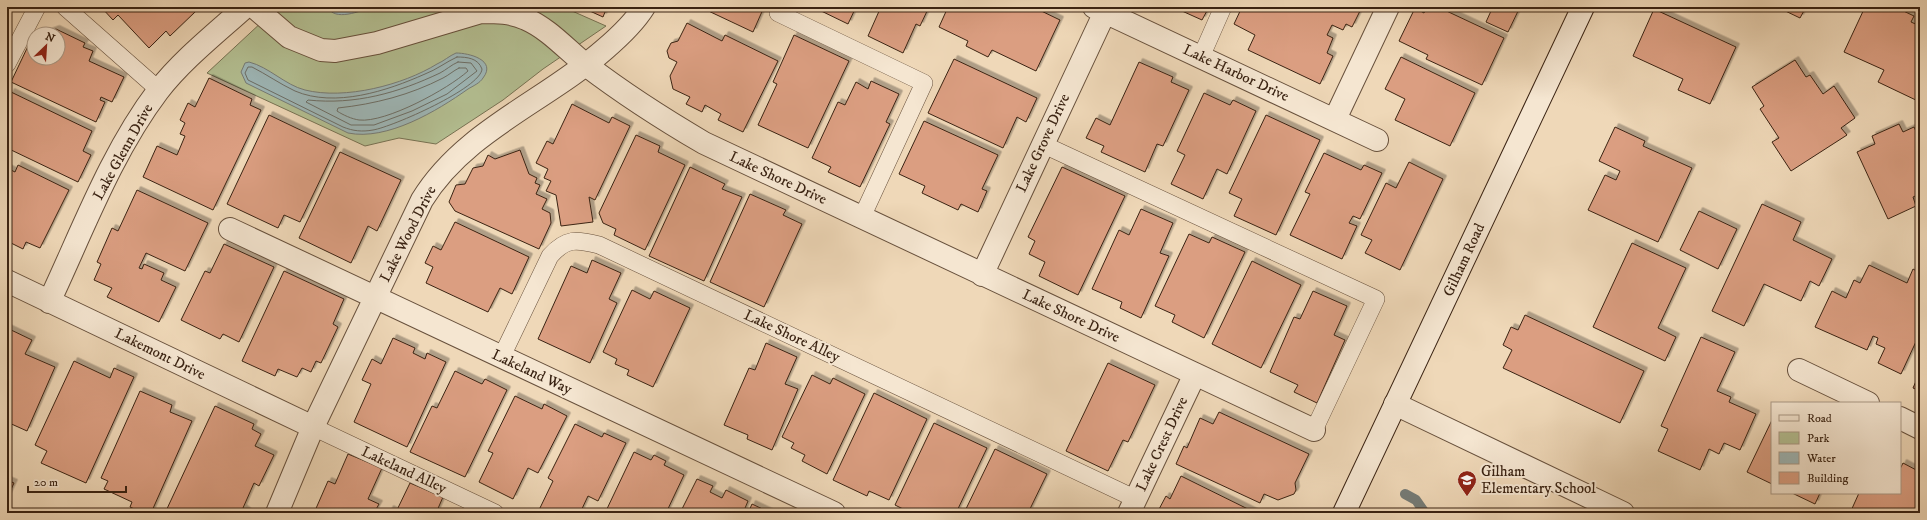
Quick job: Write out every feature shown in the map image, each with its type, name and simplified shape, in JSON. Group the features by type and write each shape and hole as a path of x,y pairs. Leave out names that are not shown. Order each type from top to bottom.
{"street":[{"name":"Lake Glenn Drive","path":"49,302 110,172 141,115 159,90 196,51 245,7"},
{"name":"Lake Shore Drive","path":"254,7 288,37 321,50 335,51 377,43 481,12 514,14 543,28 586,65 650,111 704,143 1314,430"},
{"name":"Lake Wood Drive","path":"277,513 313,427 422,200 432,183 448,166 488,132 586,65 616,40 640,14 644,7"},
{"path":"1335,119 1388,7"},
{"name":"Gilham Road","path":"1344,513 1583,7"},
{"name":"Lake Harbor Drive","path":"1100,9 1377,140"},
{"name":"Lake Grove Drive","path":"982,275 1042,144 1100,9"},
{"name":"Lakeland Way","path":"230,229 375,299 834,513"},
{"name":"Lakemont Drive","path":"7,281 313,427"},
{"path":"1799,370 1866,402"},
{"name":"Lake Crest Drive","path":"1132,506 1195,374"},
{"path":"1395,404 1623,513"},
{"path":"1901,418 1920,428"}],"lane":[{"path":"7,64 38,7"},
{"path":"65,7 159,90"},
{"path":"781,7 778,13 924,83 862,217"},
{"path":"1201,57 1223,7"},
{"path":"1042,144 1376,299 1314,430"},
{"name":"Lake Shore Alley","path":"502,358 550,256 558,246 569,241 583,241 599,245 1132,506"},
{"name":"Lakeland Alley","path":"313,427 495,513"}],"green space":[{"path":"278,7 563,7 606,26 543,69 503,100 436,144 399,138 365,146 207,73"}],"water":[{"path":"328,7 371,7 355,13 342,15 336,14"},
{"path":"456,53 468,54 484,62 487,66 483,78 427,115 379,133 348,133 246,83 241,72 245,63 249,62 256,64 298,88 305,90 321,93 355,92 373,89 408,78 423,72"}],"building":[{"path":"101,7 192,7 196,11 170,36 166,31 149,48 118,15 113,20"},
{"path":"581,7 607,7 603,17"},
{"path":"700,7 764,7 753,32"},
{"path":"813,7 856,7 848,24"},
{"path":"876,7 929,7 920,26 916,24 903,53 868,36 880,9"},
{"path":"948,7 1033,7 1060,20 1036,71 992,50 988,57 966,46 968,41 939,27"},
{"path":"1183,7 1209,7 1202,20 1182,11"},
{"path":"1242,7 1362,7 1352,27 1346,24 1343,30 1332,25 1327,35 1333,38 1327,53 1333,56 1320,84 1248,50 1255,35 1234,24"},
{"path":"1427,7 1438,7 1504,38 1482,85 1426,59 1428,55 1399,41 1415,8 1424,13"},
{"path":"1483,7 1520,7 1508,32 1486,22 1491,11"},
{"path":"1777,7 1806,7 1800,18"},
{"path":"1865,7 1895,7 1914,16 1911,22 1920,26 1920,102 1878,82 1884,70 1844,52"},
{"path":"1654,9 1736,47 1710,104 1678,90 1683,79 1633,56"},
{"path":"687,23 722,41 725,35 778,61 743,132 718,120 721,114 705,105 702,112 686,104 690,97 673,89 670,76 677,62 669,58 667,51 671,43 678,41"},
{"path":"66,34 85,43 83,47 93,51 89,61 124,77 112,102 101,97 100,100 105,102 96,122 11,82 26,50 26,66 66,66"},
{"path":"794,35 849,61 808,148 758,125 777,84 773,82"},
{"path":"1401,57 1475,93 1450,146 1395,120 1405,99 1385,89"},
{"path":"954,59 1037,98 1026,122 1017,117 1003,148 928,113"},
{"path":"1795,60 1806,77 1810,75 1823,94 1834,86 1855,118 1841,128 1847,135 1791,171 1772,142 1779,138 1760,109 1764,106 1752,87"},
{"path":"1139,62 1173,77 1171,82 1189,90 1163,146 1157,144 1145,172 1101,152 1104,146 1086,138 1096,118 1110,125"},
{"path":"209,78 252,99 250,105 261,110 213,210 143,177 157,146 177,155 185,136 180,134 185,123 180,120 188,103 195,107"},
{"path":"871,81 899,94 886,122 890,124 860,187 828,172 831,167 812,158 838,102 845,105 856,82 868,89"},
{"path":"11,92 92,131 83,151 91,155 78,182 7,148 7,100"},
{"path":"1204,93 1230,105 1233,100 1256,111 1227,174 1217,169 1203,199 1171,184 1185,155 1177,151"},
{"path":"572,104 609,123 612,117 630,126 595,200 589,197 593,222 561,226 556,195 546,191 551,181 544,178 548,169 536,163 547,141 553,144"},
{"path":"269,115 336,147 300,222 284,215 278,228 227,204"},
{"path":"1266,115 1320,140 1276,235 1234,216 1242,199 1229,193"},
{"path":"924,121 998,155 982,189 987,191 978,212 961,204 958,210 922,193 925,186 899,174"},
{"path":"1899,124 1903,132 1914,127 1920,140 1920,194 1913,197 1916,206 1888,219 1857,152 1875,144 1872,136"},
{"path":"1615,127 1645,141 1643,146 1692,168 1658,242 1588,210 1605,175 1616,180 1620,171 1599,161"},
{"path":"636,135 660,146 658,152 685,165 645,250 614,235 616,229 603,223 599,213"},
{"path":"520,150 529,174 537,178 535,183 540,185 536,194 547,199 542,209 550,213 551,223 539,249 455,211 449,202 456,185 465,184 473,168 483,166 488,155 495,159"},
{"path":"340,152 401,180 377,231 368,226 351,263 299,238"},
{"path":"1324,153 1361,170 1364,165 1382,173 1360,219 1353,216 1349,223 1357,226 1342,259 1290,235 1310,194 1305,192"},
{"path":"1409,162 1443,179 1400,270 1365,253 1372,240 1361,235 1386,183 1396,188"},
{"path":"18,165 69,190 40,248 26,242 23,249 7,241 7,168 15,172"},
{"path":"690,167 725,184 722,189 742,197 704,281 649,256"},
{"path":"1062,167 1125,196 1078,295 1039,276 1045,262 1029,254 1035,241 1028,237"},
{"path":"137,190 208,223 185,271 146,253 139,268 142,269 144,264 164,273 161,280 176,287 159,322 107,297 112,288 94,280 101,264 97,262 112,228 118,231"},
{"path":"750,194 786,210 783,215 802,224 764,307 710,282"},
{"path":"1762,204 1801,222 1793,240 1832,259 1819,286 1810,281 1801,301 1764,284 1744,326 1712,311"},
{"path":"1141,209 1173,223 1160,253 1169,256 1141,318 1120,308 1122,302 1092,289 1119,230 1129,235"},
{"path":"1699,211 1737,229 1718,269 1680,250"},
{"path":"455,222 529,257 512,294 500,288 488,312 426,283 433,267 425,263 433,246 441,250"},
{"path":"1189,234 1209,243 1212,237 1245,252 1204,338 1172,322 1175,315 1155,306"},
{"path":"1632,243 1686,268 1658,328 1676,337 1665,361 1593,327"},
{"path":"224,244 274,267 239,342 223,334 220,339 181,320 205,271 210,273"},
{"path":"592,260 621,273 609,299 617,303 590,363 538,339 571,266 587,273"},
{"path":"1252,261 1301,285 1261,368 1212,344"},
{"path":"1869,265 1907,283 1913,269 1920,273 1920,333 1901,374 1878,363 1885,348 1876,344 1878,338 1873,336 1867,350 1815,327 1832,291 1846,298 1854,280 1860,283"},
{"path":"284,271 344,299 333,324 338,327 321,363 316,361 311,372 302,368 297,377 278,369 275,376 242,361"},
{"path":"632,290 650,299 654,291 690,308 653,387 627,375 629,370 615,364 617,359 603,352"},
{"path":"1313,291 1347,306 1334,335 1345,340 1317,403 1294,392 1298,385 1270,372 1294,317 1300,319"},
{"path":"1525,315 1644,371 1620,423 1503,368 1512,350 1503,345 1511,327 1518,330"},
{"path":"7,328 32,340 25,354 55,367 27,431 7,422"},
{"path":"1701,337 1735,352 1717,391 1731,397 1729,402 1756,414 1740,450 1724,443 1719,454 1709,449 1700,470 1658,451 1668,429 1661,426"},
{"path":"393,338 415,348 413,353 425,359 427,353 446,362 407,447 354,422 371,384 362,380 372,359 381,364"},
{"path":"766,343 797,357 785,384 798,389 772,450 747,439 748,435 724,425 749,368 755,370"},
{"path":"74,361 110,378 114,368 134,377 86,483 41,463 47,451 35,445"},
{"path":"1108,363 1155,385 1128,442 1123,440 1108,471 1066,451"},
{"path":"455,371 482,384 485,379 507,390 465,477 410,452 432,406 437,408"},
{"path":"1920,372 1920,391 1913,388"},
{"path":"812,375 830,384 833,378 865,394 827,474 802,461 805,455 791,448 794,443 782,437"},
{"path":"140,391 172,405 170,412 192,421 151,513 143,513 130,507 132,502 104,489 108,481 101,478"},
{"path":"874,393 927,419 889,500 869,491 867,496 833,480"},
{"path":"515,396 542,409 544,404 567,416 538,473 528,468 513,499 479,482 493,453 488,451"},
{"path":"215,406 254,424 252,429 261,434 255,446 274,455 259,486 254,483 243,508 249,513 165,513"},
{"path":"1219,412 1309,454 1295,483 1296,490 1294,494 1278,500 1264,494 1260,503 1176,464 1184,446 1187,448 1200,418 1213,424"},
{"path":"1771,422 1771,484 1747,472"},
{"path":"934,423 987,448 956,513 911,513 895,505"},
{"path":"575,424 602,437 604,433 626,443 598,501 588,496 580,513 544,513 539,510 553,481 548,478"},
{"path":"995,449 1047,474 1028,513 964,513"},
{"path":"634,452 651,460 654,455 666,461 664,465 684,475 666,513 605,513"},
{"path":"348,454 382,468 368,499 379,504 374,513 314,513 328,481 335,484"},
{"path":"1903,463 1920,472 1920,513 1850,513 1859,494 1901,494 1901,467"},
{"path":"1181,476 1256,513 1157,513 1166,496 1170,499"},
{"path":"697,479 713,486 710,492 722,498 726,490 748,501 743,513 680,513"},
{"path":"7,480 14,483 7,498"},
{"path":"410,483 443,497 436,513 388,513 390,509 396,512"},
{"path":"1794,494 1820,494 1815,504"},
{"path":"752,504 771,513 748,513"}],"waterway":[{"path":"1405,494 1416,500 1425,513"}],"place":[{"name":"Gilham Elementary School","path":"1467,497"}]}
